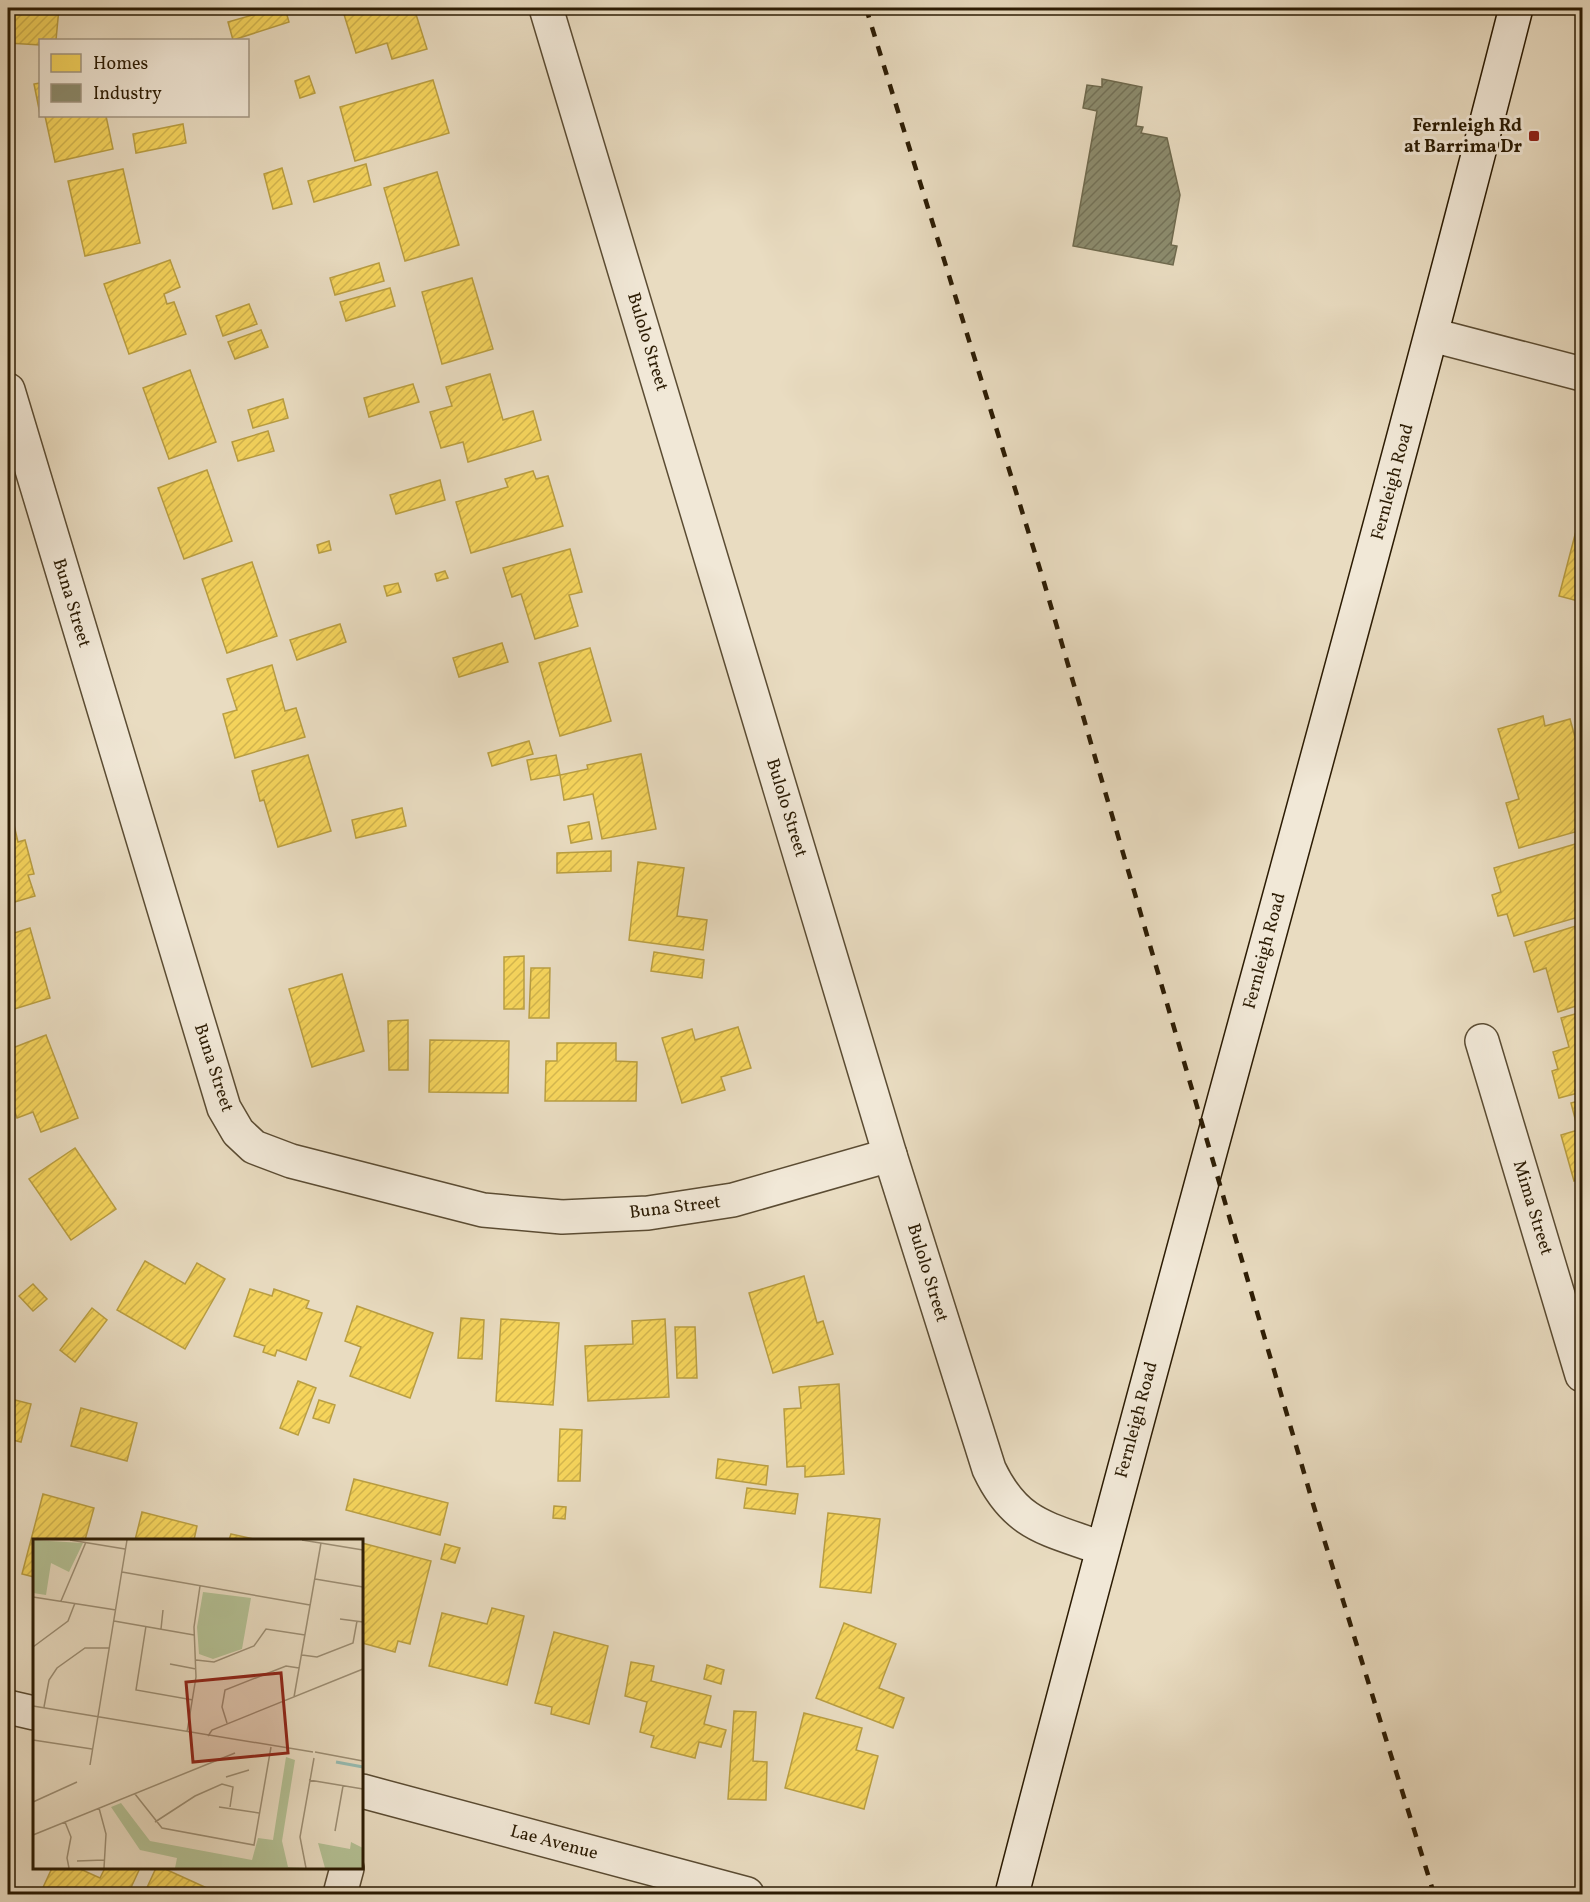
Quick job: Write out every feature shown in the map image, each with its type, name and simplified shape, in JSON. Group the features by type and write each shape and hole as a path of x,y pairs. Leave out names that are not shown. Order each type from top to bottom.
{"street":[{"name":"Bulolo Street","path":"546,8 890,1155 990,1469 1001,1494 1034,1523 1101,1548"},
{"name":"Fernleigh Road","path":"1012,1894 1101,1548 1432,335 1516,8"},
{"path":"1432,335 1582,374"},
{"name":"Buna Street","path":"8,390 224,1108 237,1132 254,1147 291,1161 483,1210 562,1217 648,1213 733,1200 890,1155"},
{"name":"Mima Street","path":"1482,1041 1582,1375"},
{"path":"8,1707 33,1713"},
{"name":"Lae Avenue","path":"363,1799 747,1894"},
{"path":"340,1894 347,1869"}],"building: Homes":[{"path":"8,8 59,8 56,39 39,39 39,45 8,43"},
{"path":"277,8 285,8 289,22 233,39 228,22"},
{"path":"342,8 414,8 427,49 392,59 387,43 356,53"},
{"path":"309,76 315,93 300,98 295,81"},
{"path":"433,80 449,133 355,161 340,107"},
{"path":"39,83 39,109 34,84"},
{"path":"45,117 106,117 113,149 55,162"},
{"path":"183,124 186,143 136,153 133,134"},
{"path":"366,164 371,185 314,202 308,181"},
{"path":"282,168 292,204 273,209 264,174"},
{"path":"123,169 140,243 85,256 68,181"},
{"path":"437,172 459,245 405,261 384,188"},
{"path":"170,260 180,287 164,294 167,304 174,302 186,334 129,354 104,284"},
{"path":"379,263 384,281 335,295 330,278"},
{"path":"472,278 493,349 442,364 422,292"},
{"path":"390,288 395,306 346,321 340,302"},
{"path":"249,304 257,324 223,336 216,316"},
{"path":"261,330 268,347 235,359 228,342"},
{"path":"190,370 216,442 169,459 143,388"},
{"path":"490,374 503,420 533,411 541,440 468,462 463,442 441,448 430,412 452,406 446,387"},
{"path":"413,384 419,402 369,417 364,398"},
{"path":"283,399 288,418 253,428 248,410"},
{"path":"268,431 274,451 238,461 232,442"},
{"path":"207,470 232,541 184,559 158,488"},
{"path":"533,471 536,479 548,476 563,526 471,553 456,502 508,487 505,479"},
{"path":"440,480 445,500 396,514 390,495"},
{"path":"1582,508 1582,602 1559,596"},
{"path":"329,541 331,550 319,553 317,545"},
{"path":"570,549 582,592 569,595 578,626 535,639 521,594 512,597 503,568"},
{"path":"252,562 277,636 227,653 202,579"},
{"path":"445,571 448,578 437,581 435,574"},
{"path":"398,583 401,592 387,596 384,586"},
{"path":"340,624 346,642 297,660 290,640"},
{"path":"502,643 508,662 459,677 453,658"},
{"path":"590,648 611,721 560,736 539,663"},
{"path":"272,665 285,711 296,708 305,737 235,758 223,714 237,710 227,679"},
{"path":"1543,716 1545,726 1570,719 1582,762 1582,830 1519,848 1506,803 1519,799 1498,729"},
{"path":"529,741 533,754 492,766 488,753"},
{"path":"641,754 656,829 602,839 593,794 564,800 560,775 588,769 587,765"},
{"path":"308,755 331,831 278,847 264,800 260,801 252,771"},
{"path":"556,755 560,775 531,780 527,760"},
{"path":"402,808 406,826 356,838 352,820"},
{"path":"589,822 592,839 571,843 568,826"},
{"path":"14,825 18,842 25,840 34,874 28,875 35,896 8,904 8,827"},
{"path":"1582,842 1582,916 1514,936 1507,914 1498,916 1492,895 1501,892 1494,868"},
{"path":"611,851 611,871 557,873 557,853"},
{"path":"638,862 684,868 677,916 707,920 703,950 629,940"},
{"path":"1582,924 1582,1004 1558,1012 1546,968 1534,972 1525,942"},
{"path":"30,928 50,998 8,1011 8,935"},
{"path":"654,952 704,960 702,978 651,971"},
{"path":"524,956 524,1009 504,1009 504,957"},
{"path":"531,968 550,968 549,1018 529,1018"},
{"path":"342,974 364,1051 312,1067 289,989"},
{"path":"1582,1012 1582,1092 1559,1098 1552,1071 1558,1069 1553,1052 1569,1047 1561,1018"},
{"path":"408,1020 408,1070 389,1070 388,1021"},
{"path":"738,1027 751,1068 721,1077 725,1090 682,1103 662,1038 692,1029 695,1040"},
{"path":"46,1035 78,1118 41,1132 33,1112 17,1118 8,1093 8,1058 12,1056 10,1049"},
{"path":"430,1040 509,1041 508,1093 429,1092"},
{"path":"557,1043 616,1043 616,1061 637,1062 636,1101 545,1101 546,1061 557,1061"},
{"path":"1582,1100 1582,1178 1574,1181 1561,1135 1578,1130 1571,1103"},
{"path":"75,1148 116,1209 71,1240 29,1179"},
{"path":"145,1261 185,1284 197,1263 225,1279 185,1349 117,1310"},
{"path":"804,1276 817,1323 823,1321 833,1354 773,1373 749,1293"},
{"path":"33,1284 47,1299 33,1311 19,1296"},
{"path":"250,1289 272,1296 274,1289 309,1301 306,1308 322,1313 306,1360 277,1350 275,1356 263,1352 265,1346 234,1336"},
{"path":"357,1306 433,1333 410,1398 350,1376 361,1347 345,1341"},
{"path":"92,1308 107,1320 75,1362 60,1350"},
{"path":"461,1318 484,1320 482,1359 458,1358"},
{"path":"501,1319 559,1323 553,1405 496,1401"},
{"path":"665,1319 669,1397 588,1401 585,1346 633,1344 632,1321"},
{"path":"675,1327 695,1327 697,1378 677,1378"},
{"path":"298,1381 316,1388 298,1435 280,1428"},
{"path":"839,1384 844,1474 805,1477 805,1466 787,1467 784,1409 801,1408 799,1387"},
{"path":"15,1400 31,1404 21,1442 8,1439"},
{"path":"319,1400 335,1405 329,1423 313,1418"},
{"path":"81,1408 137,1423 127,1461 71,1446"},
{"path":"560,1429 582,1430 580,1481 558,1481"},
{"path":"718,1459 768,1466 766,1485 716,1478"},
{"path":"354,1479 448,1503 440,1535 346,1510"},
{"path":"747,1488 798,1494 795,1514 744,1508"},
{"path":"43,1494 94,1508 85,1539 33,1539 33,1577 22,1574"},
{"path":"554,1506 566,1507 565,1519 553,1518"},
{"path":"142,1512 197,1526 194,1539 135,1539"},
{"path":"828,1513 880,1519 871,1593 820,1587"},
{"path":"231,1534 254,1539 229,1539"},
{"path":"363,1543 431,1561 410,1644 398,1641 395,1652 363,1643"},
{"path":"445,1544 460,1548 455,1563 441,1559"},
{"path":"492,1608 524,1616 507,1685 429,1666 442,1613 487,1624"},
{"path":"844,1623 896,1644 879,1688 904,1698 893,1728 816,1698"},
{"path":"554,1632 608,1646 589,1724 551,1714 552,1707 535,1703"},
{"path":"631,1662 654,1666 651,1681 711,1696 704,1724 726,1730 721,1747 699,1742 695,1758 651,1747 654,1736 640,1732 647,1702 625,1696"},
{"path":"707,1665 724,1670 721,1684 704,1679"},
{"path":"734,1711 756,1712 753,1761 767,1762 766,1800 728,1799"},
{"path":"804,1713 862,1728 856,1750 878,1756 864,1809 785,1788"},
{"path":"52,1869 80,1869 100,1878 104,1869 140,1869 128,1894 40,1894"},
{"path":"156,1869 165,1869 220,1894 144,1894"}],"building: Industry":[{"path":"1102,79 1142,87 1136,126 1143,127 1141,133 1167,138 1180,195 1171,245 1177,246 1173,265 1073,246 1097,111 1083,108 1087,85 1102,87"}],"railway":[{"path":"866,8 1043,579 1314,1507 1434,1894"}],"place":[{"name":"Fernleigh Rd at Barrima Dr","path":"1534,136"}]}
